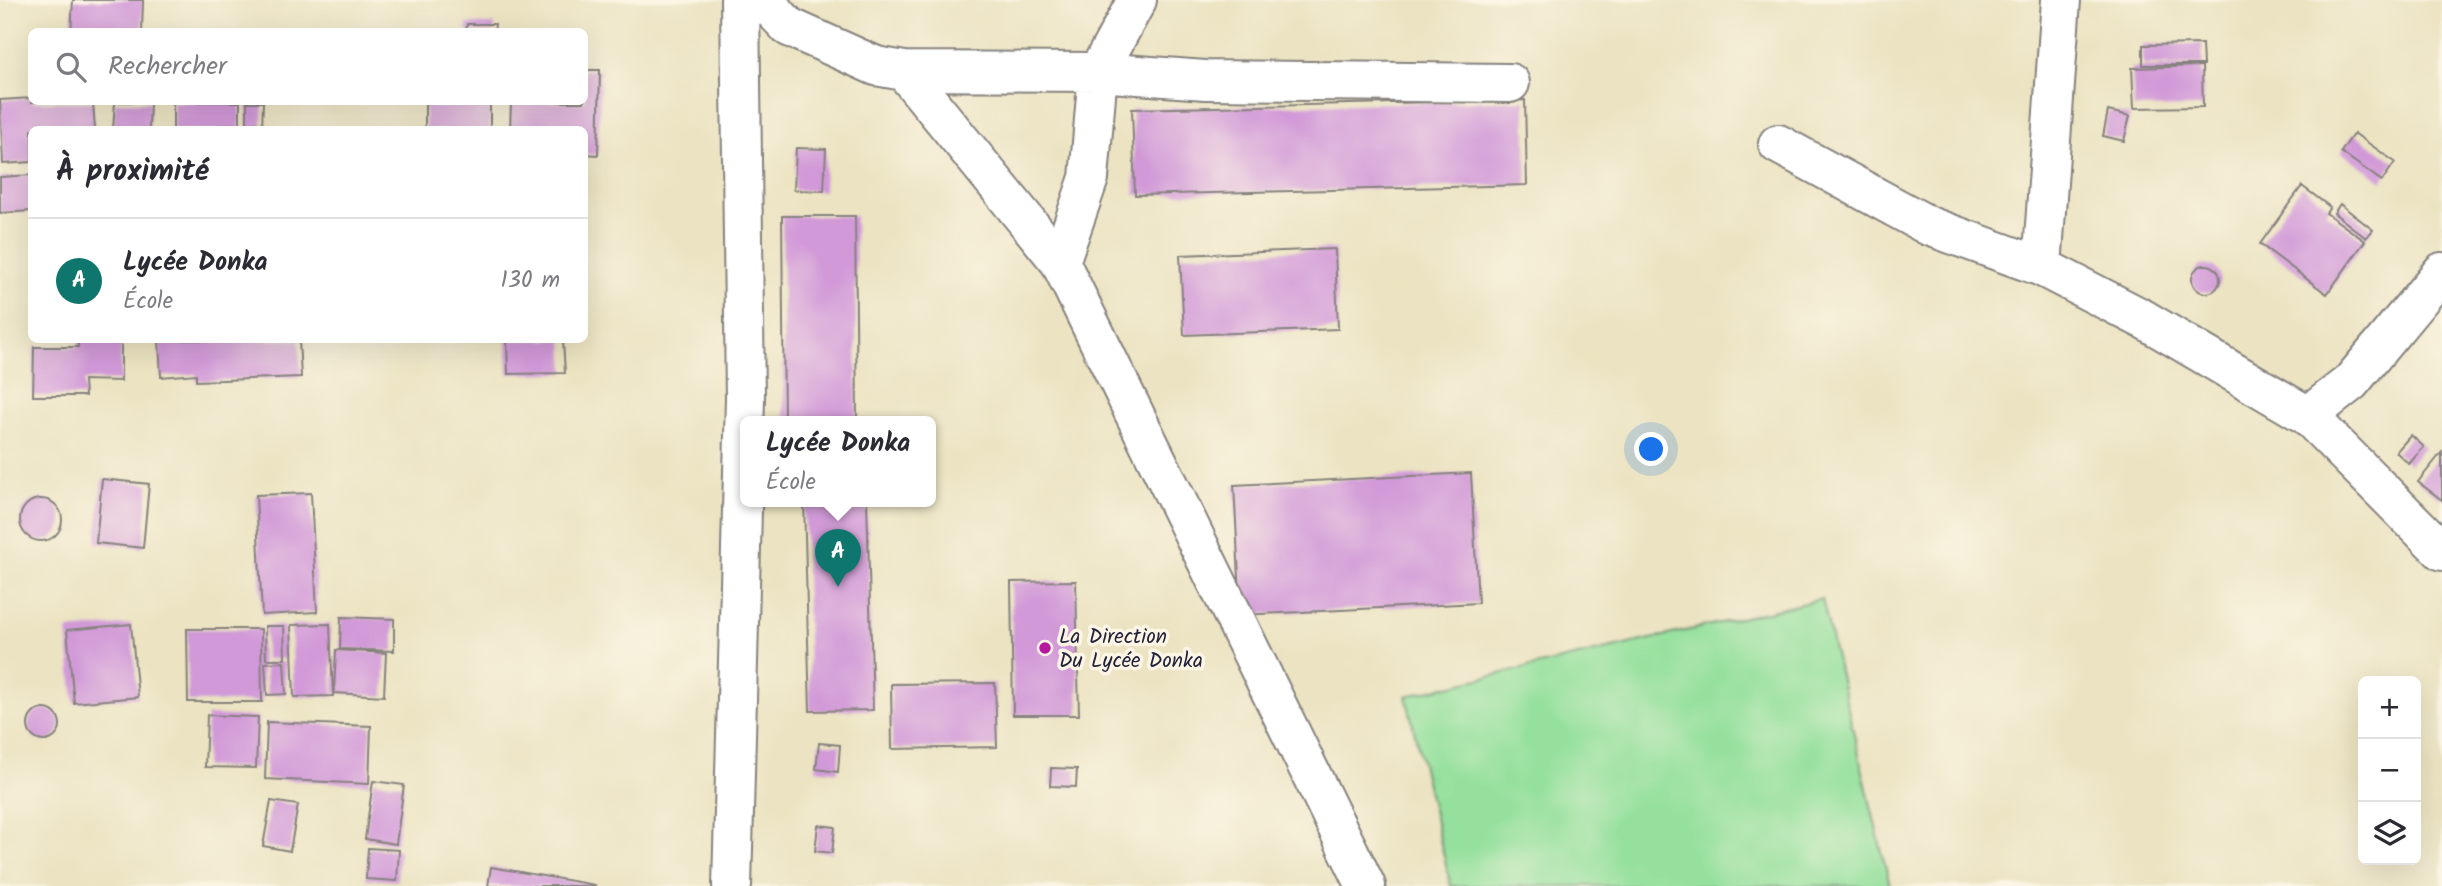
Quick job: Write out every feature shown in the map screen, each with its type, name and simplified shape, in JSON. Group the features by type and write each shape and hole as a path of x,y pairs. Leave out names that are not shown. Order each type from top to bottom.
{"street":[{"path":"740,0 745,416"},
{"path":"763,0 789,27 876,66 904,71 1098,72 1205,80 1510,83"},
{"path":"1060,262 1089,178 1098,72 1137,0"},
{"path":"2042,267 2061,0"},
{"path":"904,71 1060,262 1366,886"},
{"path":"1779,144 1929,226 2042,267 2145,320 2308,416 2442,551"},
{"path":"2308,416 2351,382 2442,272"},
{"path":"732,886 742,507"}],"green space":[{"path":"1822,599 1890,886 1451,886 1406,696"}],"building":[{"path":"73,0 143,0 142,28 71,28"},
{"path":"467,24 495,24 494,28 466,28"},
{"path":"2202,44 2203,65 2143,65 2143,45"},
{"path":"2202,66 2203,107 2134,108 2132,68"},
{"path":"588,70 600,70 598,155 588,154 588,126 510,126 511,105 588,105"},
{"path":"28,98 28,105 93,105 95,126 28,126 28,162 3,164 0,100"},
{"path":"1525,100 1527,185 1135,195 1132,109"},
{"path":"115,105 150,105 149,126 113,126"},
{"path":"173,105 240,105 240,126 173,126"},
{"path":"247,105 263,105 262,126 247,126"},
{"path":"425,105 490,105 490,126 425,126"},
{"path":"2108,111 2130,116 2124,141 2103,136"},
{"path":"2354,133 2395,162 2382,181 2341,152"},
{"path":"796,148 826,149 824,191 794,190"},
{"path":"28,175 28,211 0,213 0,177"},
{"path":"2302,186 2330,207 2326,213 2365,241 2327,294 2260,244"},
{"path":"2340,204 2373,230 2366,238 2334,213"},
{"path":"782,216 855,216 857,416 784,416"},
{"path":"1335,249 1338,329 1184,335 1180,255"},
{"path":"2206,265 2216,269 2220,279 2216,289 2206,293 2196,289 2192,279 2196,269"},
{"path":"78,343 121,343 121,381 84,380 85,396 33,396 34,347 78,347"},
{"path":"159,343 299,343 301,377 196,381 196,374 161,377"},
{"path":"507,343 563,343 565,373 508,374"},
{"path":"2411,435 2424,447 2409,464 2396,452"},
{"path":"2442,452 2442,500 2418,482"},
{"path":"1471,473 1478,603 1241,615 1234,485"},
{"path":"102,479 149,484 143,548 96,543"},
{"path":"311,493 317,612 262,615 256,495"},
{"path":"41,499 56,505 62,520 56,535 41,541 26,535 20,520 26,505"},
{"path":"804,507 867,507 873,710 810,711"},
{"name":"La Direction Du Lycée Donka","path":"1076,581 1079,715 1013,715 1011,582"},
{"path":"341,617 394,619 394,651 340,649"},
{"path":"131,624 138,697 74,703 67,630"},
{"path":"330,624 333,696 294,697 291,625"},
{"path":"265,626 284,626 285,659 266,659"},
{"path":"187,629 261,629 262,702 188,702"},
{"path":"336,650 386,653 384,696 334,693"},
{"path":"284,662 286,694 267,695 265,663"},
{"path":"995,683 997,747 892,749 891,684"},
{"path":"44,709 55,714 60,725 55,736 44,741 33,736 28,725 33,714"},
{"path":"207,715 258,717 256,768 205,767"},
{"path":"267,722 371,726 369,784 265,779"},
{"path":"819,743 840,745 838,772 816,769"},
{"path":"1051,768 1077,769 1076,787 1050,786"},
{"path":"373,781 404,785 396,844 365,839"},
{"path":"271,801 298,805 290,851 263,846"},
{"path":"818,825 835,827 832,853 815,851"},
{"path":"368,848 399,850 397,881 366,879"},
{"path":"491,867 595,885 595,886 488,886"}],"place":[{"name":"Lycée Donka","path":"838,587"},
{"name":"La Direction Du Lycée Donka","path":"1045,648"}]}
